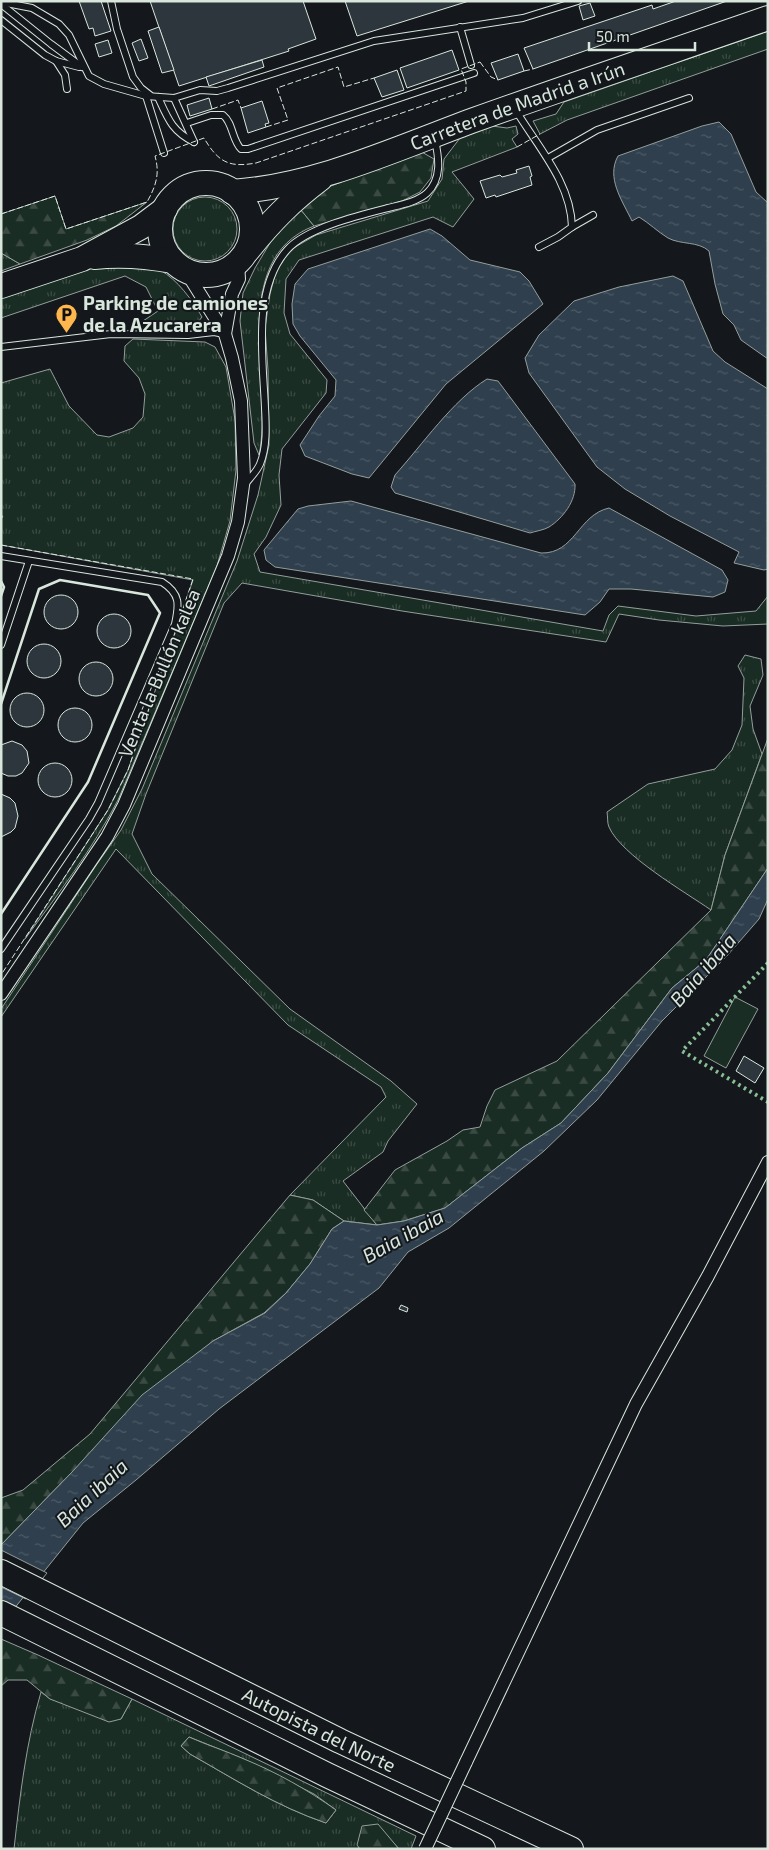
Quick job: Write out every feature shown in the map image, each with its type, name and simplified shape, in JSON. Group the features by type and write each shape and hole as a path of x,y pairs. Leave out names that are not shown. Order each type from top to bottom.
{"highway":[{"name":"Carretera de Madrid a Irún","path":"323,176 514,106 768,18"},
{"path":"232,192 266,188 323,176"},
{"path":"82,259 119,254 145,256 179,265 203,275 221,273 241,259 288,204 323,176"},
{"path":"179,265 163,245 161,236 162,217 176,195 191,186 208,184 218,185 232,192 245,204 252,221 252,239 241,259"},
{"path":"1,286 82,259 141,227 166,209"},
{"name":"Autopista del Norte","path":"1,1572 340,1741 571,1849"},
{"name":"Autopista del Norte","path":"1,1613 327,1775 483,1849"}],"street":[{"path":"225,334 232,294 239,278 241,259"},
{"path":"179,265 225,334"},
{"name":"Venta la Bullón kalea","path":"1,994 107,837 124,805 228,556 238,522 243,488 244,445 241,401 225,334"},
{"path":"425,1849 636,1404 708,1276 768,1162"}],"lane":[{"path":"111,1 117,29 133,77 141,88 152,97 173,128 181,136 194,142 174,98"},
{"path":"1,3 32,8 58,24 69,35 89,76 104,84 152,97 174,98 200,90 217,91 228,88 374,40 523,18 578,1"},
{"path":"1,3 43,38 86,69"},
{"path":"1,20 43,54 56,61 86,69"},
{"path":"460,27 471,65"},
{"path":"56,61 65,75 67,89"},
{"path":"186,123 211,115 223,115 227,120 237,145 241,149 248,149 474,73"},
{"path":"152,97 164,152"},
{"path":"548,158 597,130 689,98"},
{"path":"514,106 530,134 548,158 562,187 572,217 572,227"},
{"path":"243,488 259,465 265,446 262,328 268,288 278,262 288,249 302,238 358,216 400,205 426,194 433,185 439,164 434,135"},
{"path":"539,247 593,215"},
{"path":"1,347 111,334 188,335 214,332 225,334"},
{"path":"1,556 162,582 170,587 178,603 175,624 98,802 89,819 1,950"},
{"path":"1,645 28,561"}],"green space":[{"path":"768,31 768,49 567,120 540,134 533,121 556,114 564,102"},
{"path":"492,126 507,128 516,126 518,134 512,139 517,147 452,172 474,199 453,227 433,217 299,260 286,279 284,313 290,334 327,380 326,393 282,449 279,475 281,505 266,537 254,554 260,572 603,631 609,615 618,606 696,616 756,611 768,596 768,624 723,626 619,614 606,642 402,611 242,583 224,603 146,794 132,834 152,874 290,1009 391,1081 417,1104 388,1141 383,1152 343,1181 377,1225 344,1221 313,1200 290,1195 386,1097 381,1087 288,1025 116,849 1,1017 1,1009 121,830 142,789 237,561 258,495 269,445 268,370 265,328 270,294 276,271 290,250 316,235 428,201 442,179 444,159 460,138"},
{"path":"420,151 434,159 431,178 420,192 402,201 314,226 301,210 326,188"},
{"path":"55,196 66,229 147,202 116,226 87,240 20,264 1,253 1,214"},
{"path":"199,197 211,197 228,206 235,217 237,229 235,241 228,252 211,261 199,261 187,256 178,247 173,235 173,223 178,211 187,202"},
{"path":"301,210 314,226 287,243 270,266 262,295 259,327 262,427 259,455 254,443 240,321 243,293 273,238"},
{"path":"1,253 20,264 1,271"},
{"path":"105,263 160,270 179,285 202,317 187,328 179,330 148,330 134,327 158,311 146,287 125,276 1,318 1,298"},
{"path":"133,339 205,342 215,347 226,367 235,420 236,470 230,521 217,566 118,800 86,854 25,939 108,810 128,770 193,580 1,545 1,518 3,517 1,514 1,383 50,369 69,406 97,435 109,437 133,428 143,417 145,394 139,378 124,361 125,346"},
{"path":"745,655 761,659 763,675 750,706 753,729 762,754 725,855 711,910 655,872 626,849 609,827 607,812 648,784 715,769 732,750 742,725 744,678 738,666"},
{"path":"768,738 768,868 706,960 672,988 608,1073 561,1123 522,1148 445,1208 404,1221 377,1225 364,1210 395,1170 463,1130 480,1127 495,1090 557,1061 711,910 725,855"},
{"path":"735,997 758,1009 726,1068 704,1056"},
{"path":"290,1195 313,1200 344,1221 332,1229 310,1264 286,1293 264,1313 213,1341 73,1471 1,1545 1,1498 23,1490 90,1434"},
{"path":"1,1639 132,1699 121,1719 109,1722 50,1699 27,1680 8,1680 1,1686"},
{"path":"41,1692 50,1699 121,1719 132,1699 416,1836 411,1849 399,1849 390,1839 358,1845 360,1849 14,1849 24,1769 31,1730","holes":["189,1737 244,1759 314,1794 336,1810 326,1823 290,1809 240,1783 190,1754 181,1746"]},
{"path":"189,1737 268,1770 336,1810 326,1823 273,1801 190,1754 181,1746"},
{"path":"378,1824 399,1849 360,1849 357,1845 362,1826"}],"water":[{"path":"719,122 731,134 756,192 768,203 768,359 741,340 734,325 723,314 709,251 695,244 678,242 668,238 639,217 632,221 620,197 615,181 614,172 618,156 702,126"},
{"path":"430,229 442,236 470,260 520,272 529,281 543,304 446,384 369,478 352,474 305,456 300,445 335,396 336,380 300,336 293,324 292,304 295,284 308,269"},
{"path":"673,276 683,281 713,351 725,362 768,389 768,569 764,570 734,563 739,552 670,516 625,489 597,467 529,373 525,358 539,335 574,301 619,287"},
{"path":"487,379 498,381 575,484 573,497 568,508 559,519 545,529 530,533 395,493 391,487 395,475 438,424 462,399"},
{"path":"351,501 541,553 552,552 562,547 590,518 609,508 722,570 728,580 725,592 713,597 631,589 609,589 600,602 585,615 275,567 266,560 264,550 298,509"},
{"name":"Baia ibaia","path":"768,868 768,899 759,919 726,957 662,1021 597,1100 544,1151 449,1228 408,1252 379,1288 219,1409 83,1523 1,1625 1,1545 73,1471 142,1395 213,1341 265,1313 286,1293 310,1264 332,1229 344,1221 377,1225 404,1221 445,1208 522,1148 561,1123 608,1073 672,988 706,960"}],"pier":[{"path":"1,1550 47,1573 26,1599 1,1587"}],"building":[{"path":"79,1 101,1 111,31 95,36 93,28 89,29"},
{"path":"150,1 303,1 316,39 288,49 289,51 179,86"},
{"path":"345,1 469,1 357,36"},
{"path":"676,1 727,1 533,69 524,48 652,5 653,9"},
{"path":"590,3 595,16 583,20 579,6"},
{"path":"159,27 174,70 162,73 148,31"},
{"path":"141,39 148,58 139,61 132,43"},
{"path":"108,40 112,53 99,57 95,44"},
{"path":"452,50 459,70 407,88 400,68"},
{"path":"518,54 524,71 498,80 491,63"},
{"path":"262,60 264,67 209,86 206,77"},
{"path":"397,70 404,90 382,97 374,78"},
{"path":"209,98 212,109 190,116 187,105"},
{"path":"262,101 269,123 265,124 266,127 248,133 241,108"},
{"path":"529,166 532,185 496,197 495,195 486,198 480,181 500,175 502,177 517,173 516,170"},
{"path":"61,595 68,596 73,600 77,605 77,619 73,624 68,628 61,629 54,628 49,624 45,619 44,612 45,605 49,600 54,596"},
{"path":"114,614 121,615 126,619 130,624 130,638 126,643 121,647 114,648 107,647 102,643 98,638 97,631 98,624 102,619 107,615"},
{"path":"44,644 51,645 56,649 60,654 60,668 56,673 51,677 44,678 37,677 32,673 28,668 27,661 28,654 32,649 37,645"},
{"path":"96,662 103,663 108,667 112,672 112,686 108,691 103,695 96,696 89,695 84,691 80,686 79,679 80,672 84,667 89,663"},
{"path":"27,693 34,694 39,698 43,703 43,717 39,722 34,726 27,727 20,726 15,722 11,717 10,710 11,703 15,698 20,694"},
{"path":"75,708 82,709 87,713 91,718 91,732 87,737 82,741 75,742 68,741 63,737 59,732 58,725 59,718 63,713 68,709"},
{"path":"12,741 22,745 27,751 29,763 22,773 16,776 8,776 1,773 1,745"},
{"path":"55,763 62,764 67,768 71,773 71,787 67,792 62,796 55,797 48,796 43,792 39,787 38,780 39,773 43,768 48,764"},
{"path":"1,794 10,798 15,803 18,816 15,828 1,837"},
{"path":"744,1056 764,1068 755,1083 736,1071"},
{"path":"401,1305 408,1308 407,1312 399,1309"}],"hedge":[{"path":"768,963 682,1051 768,1102"}],"fence":[{"path":"480,62 491,77 498,80"},
{"path":"1,214 55,196 66,229 147,202 156,180 155,156 204,138 219,158 231,164 256,163 466,91 466,82 461,69 480,62"},
{"path":"266,127 288,120 277,88 338,67 344,87 374,78"},
{"path":"524,71 533,69"},
{"path":"212,109 238,100 241,108"},
{"path":"517,147 540,134"},
{"path":"1,545 193,579 128,770 108,810 1,975"}],"wall":[{"path":"1,704 39,589 60,580 148,595 160,613 88,782 1,914"},
{"path":"1,581 4,587 1,596"}],"place":[{"name":"Parking de camiones de la Azucarera","path":"67,333"}]}
